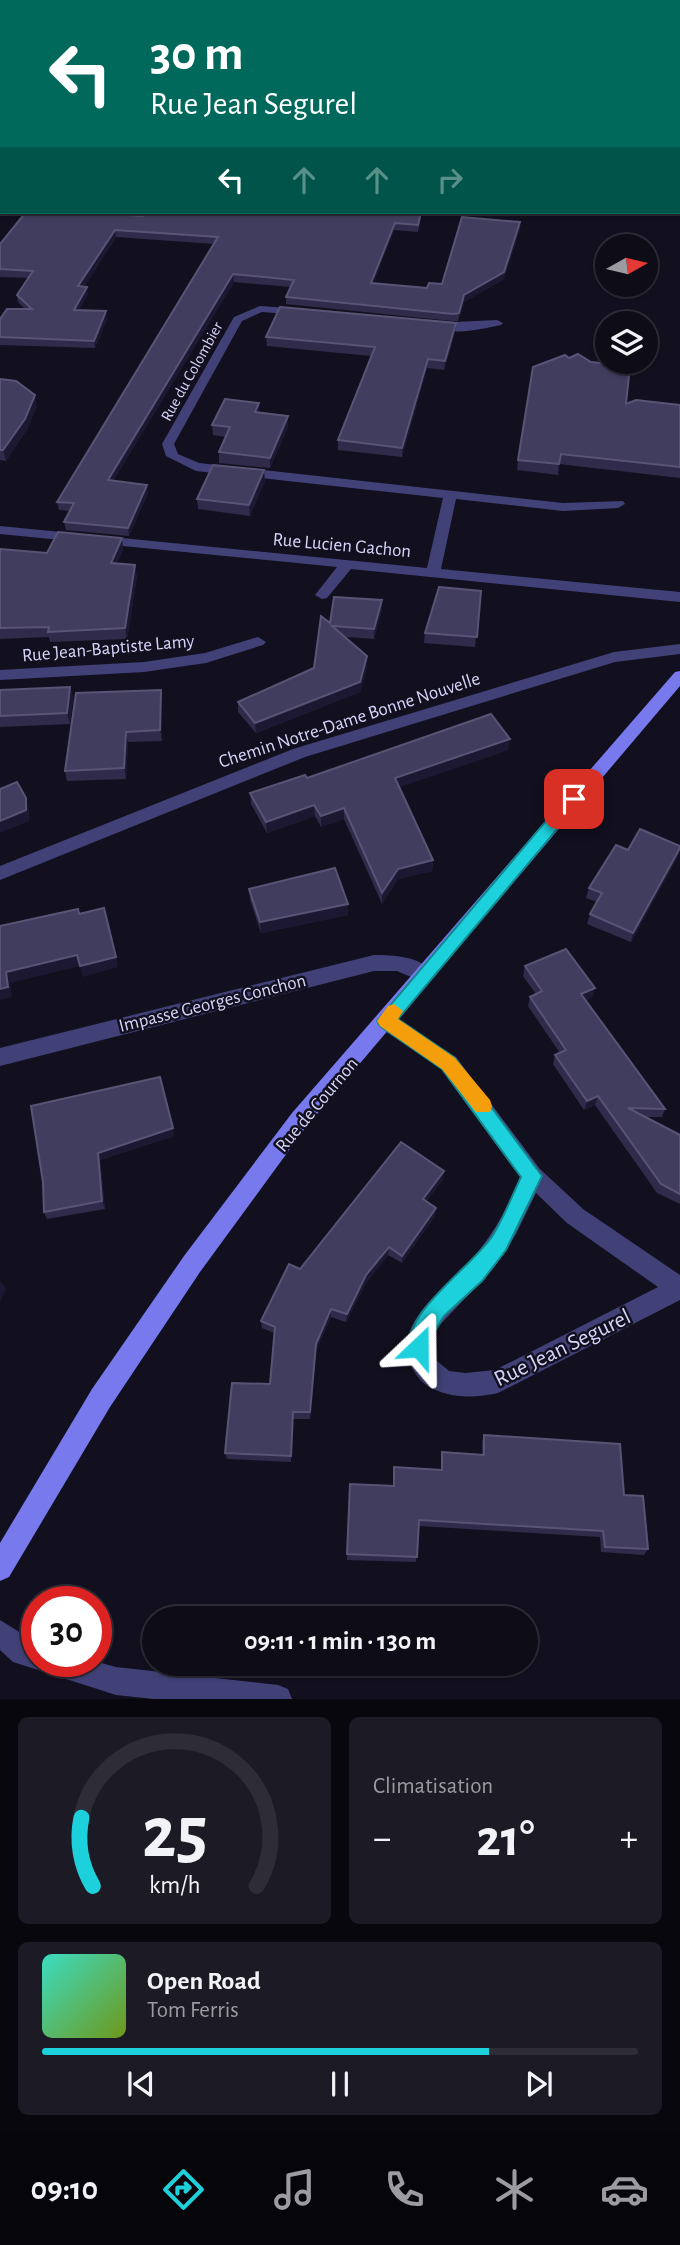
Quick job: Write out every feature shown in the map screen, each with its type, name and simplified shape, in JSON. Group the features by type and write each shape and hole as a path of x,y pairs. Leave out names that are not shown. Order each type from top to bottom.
{"street":[{"name":"Rue du Colombier","path":"317,313 260,309 238,319 168,444 172,456 196,467 563,507 618,504"},
{"path":"425,325 452,327 497,323"},
{"path":"433,572 451,494"},
{"name":"Rue Lucien Gachon","path":"0,530 680,597"},
{"path":"322,595 347,564"},
{"name":"Rue Jean-Baptiste Lamy","path":"0,675 144,667 206,657 258,642"},
{"name":"Chemin Notre-Dame Bonne Nouvelle","path":"0,873 299,753 614,657 680,649"},
{"name":"Rue de Cournon","path":"0,1568 101,1398 192,1264 299,1120 680,676"},
{"name":"Impasse Georges Conchon","path":"0,1057 363,965 399,964 423,974"},
{"name":"Rue Jean Segurel","path":"386,1021 449,1063 532,1176 594,1230 680,1288 498,1381 472,1387 456,1386 436,1379 421,1361 421,1335 436,1309 475,1274 499,1243 532,1176"},
{"path":"0,1633 21,1650"},
{"path":"102,1677 116,1681 278,1699"}],"building":[{"path":"24,214 421,214 418,225 395,223 371,283 427,288 429,283 442,284 462,217 520,222 504,272 464,295 459,313 286,297 294,280 233,274 108,480 147,485 128,528 64,522 74,503 57,502 218,237 115,230 78,286 87,287 74,310 106,311 94,341 0,337 0,319 7,309 32,309 17,295 33,271 0,269 0,244"},
{"path":"280,307 456,323 445,361 428,359 402,448 338,440 375,347 266,337"},
{"path":"578,354 595,362 595,374 629,374 626,404 636,400 680,405 680,467 561,454 559,464 518,460 533,367 565,355 569,358"},
{"path":"0,379 16,381 35,395 25,419 3,450 0,450"},
{"path":"225,399 259,403 255,412 288,416 270,458 219,452 230,427 212,425"},
{"path":"213,465 264,470 249,505 197,499"},
{"path":"58,532 122,538 111,563 135,565 125,628 48,632 49,627 0,628 0,549 47,553"},
{"path":"439,587 481,591 477,637 425,633"},
{"path":"334,597 382,600 374,629 332,626 367,656 360,682 255,723 238,702 314,668 321,616 330,623"},
{"path":"70,687 67,713 0,716 0,690"},
{"path":"161,690 160,730 126,732 124,768 65,771 76,693"},
{"path":"491,714 510,739 395,778 433,860 398,869 382,893 344,808 321,816 314,805 266,822 250,793 305,775 307,778"},
{"path":"17,782 26,798 26,810 0,821 0,789"},
{"path":"640,829 680,848 633,933 590,914 602,893 589,888 616,845 628,850"},
{"path":"335,868 348,904 260,922 249,889"},
{"path":"104,908 116,957 80,966 77,955 6,972 8,987 0,989 0,926 78,909 79,914"},
{"path":"566,949 595,988 581,994 665,1109 628,1108 680,1135 680,1194 661,1184 598,1096 587,1101 555,1055 566,1050 530,997 542,991 525,966"},
{"path":"160,1077 173,1128 98,1153 102,1201 44,1212 43,1182 31,1106"},
{"path":"401,1142 444,1171 423,1199 436,1208 402,1256 389,1247 366,1275 347,1314 331,1309 316,1344 310,1412 293,1412 291,1456 225,1453 232,1383 270,1384 275,1327 261,1321 289,1264 300,1269"},
{"path":"484,1435 620,1444 624,1495 643,1496 648,1549 605,1547 603,1531 419,1520 417,1557 347,1554 350,1484 394,1486 394,1467 442,1470 442,1452 484,1455"}],"slow traffic":[{"path":"394,1011 386,1021 449,1063 483,1106"}],"route":[{"path":"419,1347 421,1335 436,1309 475,1274 510,1227 532,1176 449,1063 386,1021 423,974 574,799"}]}
